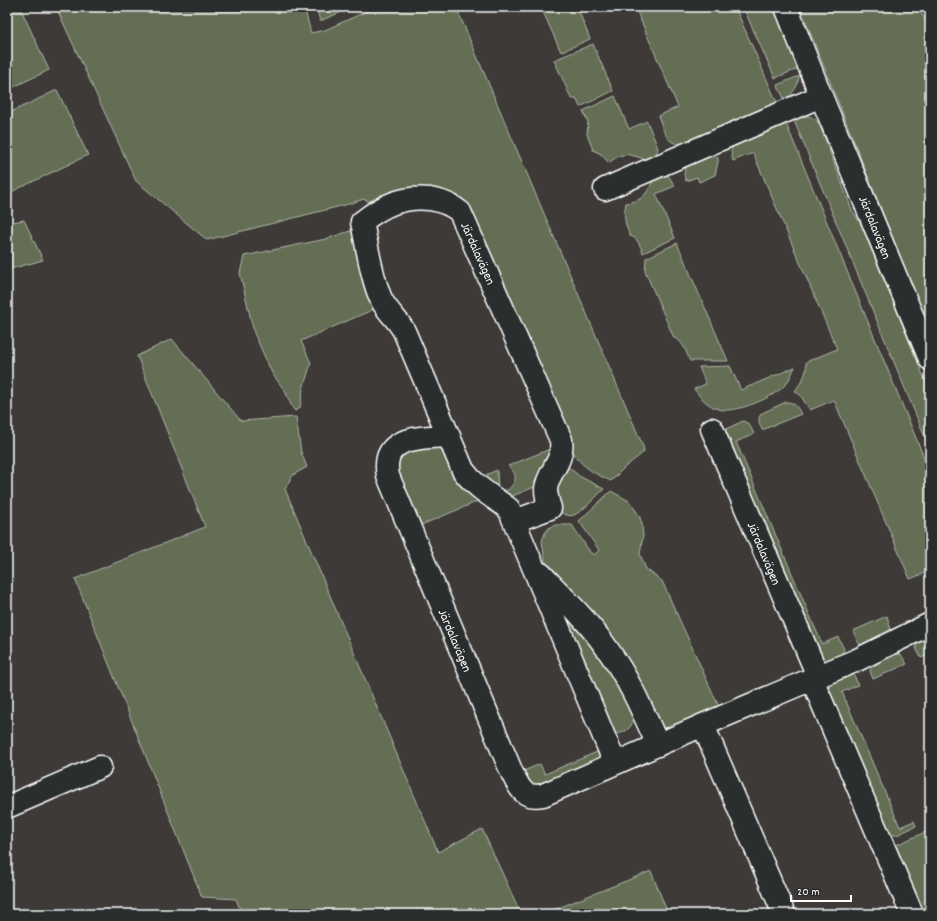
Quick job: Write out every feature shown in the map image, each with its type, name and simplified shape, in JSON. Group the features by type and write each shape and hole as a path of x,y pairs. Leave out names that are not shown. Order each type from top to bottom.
{"street":[{"name":"Järdalavägen","path":"786,7 821,96 930,359"},
{"path":"605,189 821,96"},
{"name":"Järdalavägen","path":"515,521 550,508 546,490 547,484 560,458 561,440 460,212 454,206 446,202 416,198 393,203 374,212 362,222 376,285 382,301 404,331 463,470 469,478 509,509 616,763"},
{"name":"Järdalavägen","path":"712,429 912,914"},
{"name":"Järdalavägen","path":"449,436 416,438 402,442 392,448 387,456 386,465 388,476 512,773 521,790 527,795 535,797 543,795 857,660 930,624"},
{"name":"Järdalavägen","path":"532,564 577,611 608,649 631,687 658,745"},
{"path":"703,725 784,914"},
{"path":"7,807 100,767"}],"green space":[{"path":"7,7 20,7 49,70 7,90"},
{"path":"56,7 304,7 311,33 325,30 376,7 456,7 643,446 644,452 625,467 611,481 591,471 575,456 460,206 375,204 364,199 207,240 136,181"},
{"path":"316,7 353,7 320,21"},
{"path":"541,7 577,7 590,39 561,52"},
{"path":"635,7 735,7 778,105 683,145 672,142 666,135 658,116 678,107"},
{"path":"743,7 773,7 798,69 775,78"},
{"path":"800,7 918,7 930,29 930,331"},
{"path":"593,44 613,91 580,107 577,100 571,98 554,60"},
{"path":"799,76 795,90 785,100 777,85"},
{"path":"57,90 88,155 7,194 7,114"},
{"path":"615,96 629,129 647,121 658,148 653,158 644,159 623,155 617,157 609,163 601,154 593,150 587,134 588,122 583,111"},
{"path":"800,115 811,117 819,123 852,210 861,224 930,392 930,449 793,118"},
{"path":"785,121 930,472 930,571 910,579 834,400 810,410 800,395 795,391 805,374 806,362 837,349 753,153 733,161 731,152 733,143"},
{"path":"712,154 718,158 715,175 699,182 697,177 686,181 684,172 687,163"},
{"path":"662,174 668,175 675,186 656,194 675,238 643,253 637,240 630,236 625,220 626,203 642,198 655,177"},
{"path":"24,220 43,260 7,270 7,223"},
{"path":"350,231 356,232 379,307 301,341 311,363 303,389 300,408 295,411 285,391 272,373 254,333 240,273 244,256 326,239"},
{"path":"677,243 728,361 690,361 682,344 674,338 645,271 646,258"},
{"path":"172,339 241,421 296,417 301,452 307,467 293,475 285,489 438,852 482,829 521,914 242,914 236,899 202,897 75,579 205,527 137,356"},
{"path":"730,366 741,390 795,367 786,384 774,394 748,406 731,410 715,408 707,403 694,389 706,384 699,367"},
{"path":"786,402 794,404 801,414 762,430 759,419 760,415"},
{"path":"743,421 749,424 754,434 736,442 822,644 838,637 844,649 841,657 821,663 724,430"},
{"path":"441,443 486,498 414,528 391,460 396,453"},
{"path":"555,447 542,484 505,499 479,478 497,470 498,490 508,490 515,481 515,475 508,466"},
{"path":"564,463 579,476 604,489 585,507 572,516 558,511 553,486"},
{"path":"611,491 629,501 639,515 642,524 643,536 640,554 646,569 662,581 720,709 674,729 661,727 582,606 545,561 542,541 549,528 555,525 572,525 590,552 594,555 599,550 579,521"},
{"path":"544,587 600,651 634,718 631,726 623,732 612,734"},
{"path":"887,616 891,630 888,635 863,646 858,643 853,631"},
{"path":"930,633 930,654 921,658 916,648 917,642"},
{"path":"894,653 901,655 907,664 873,679 870,671 873,663"},
{"path":"850,673 854,675 858,685 842,692 900,827 914,821 916,826 897,835 886,835 825,685"},
{"path":"604,749 605,756 536,790 519,773 540,764 545,774"},
{"path":"930,830 930,914 916,914 894,846"},
{"path":"651,871 668,914 543,914"}]}
